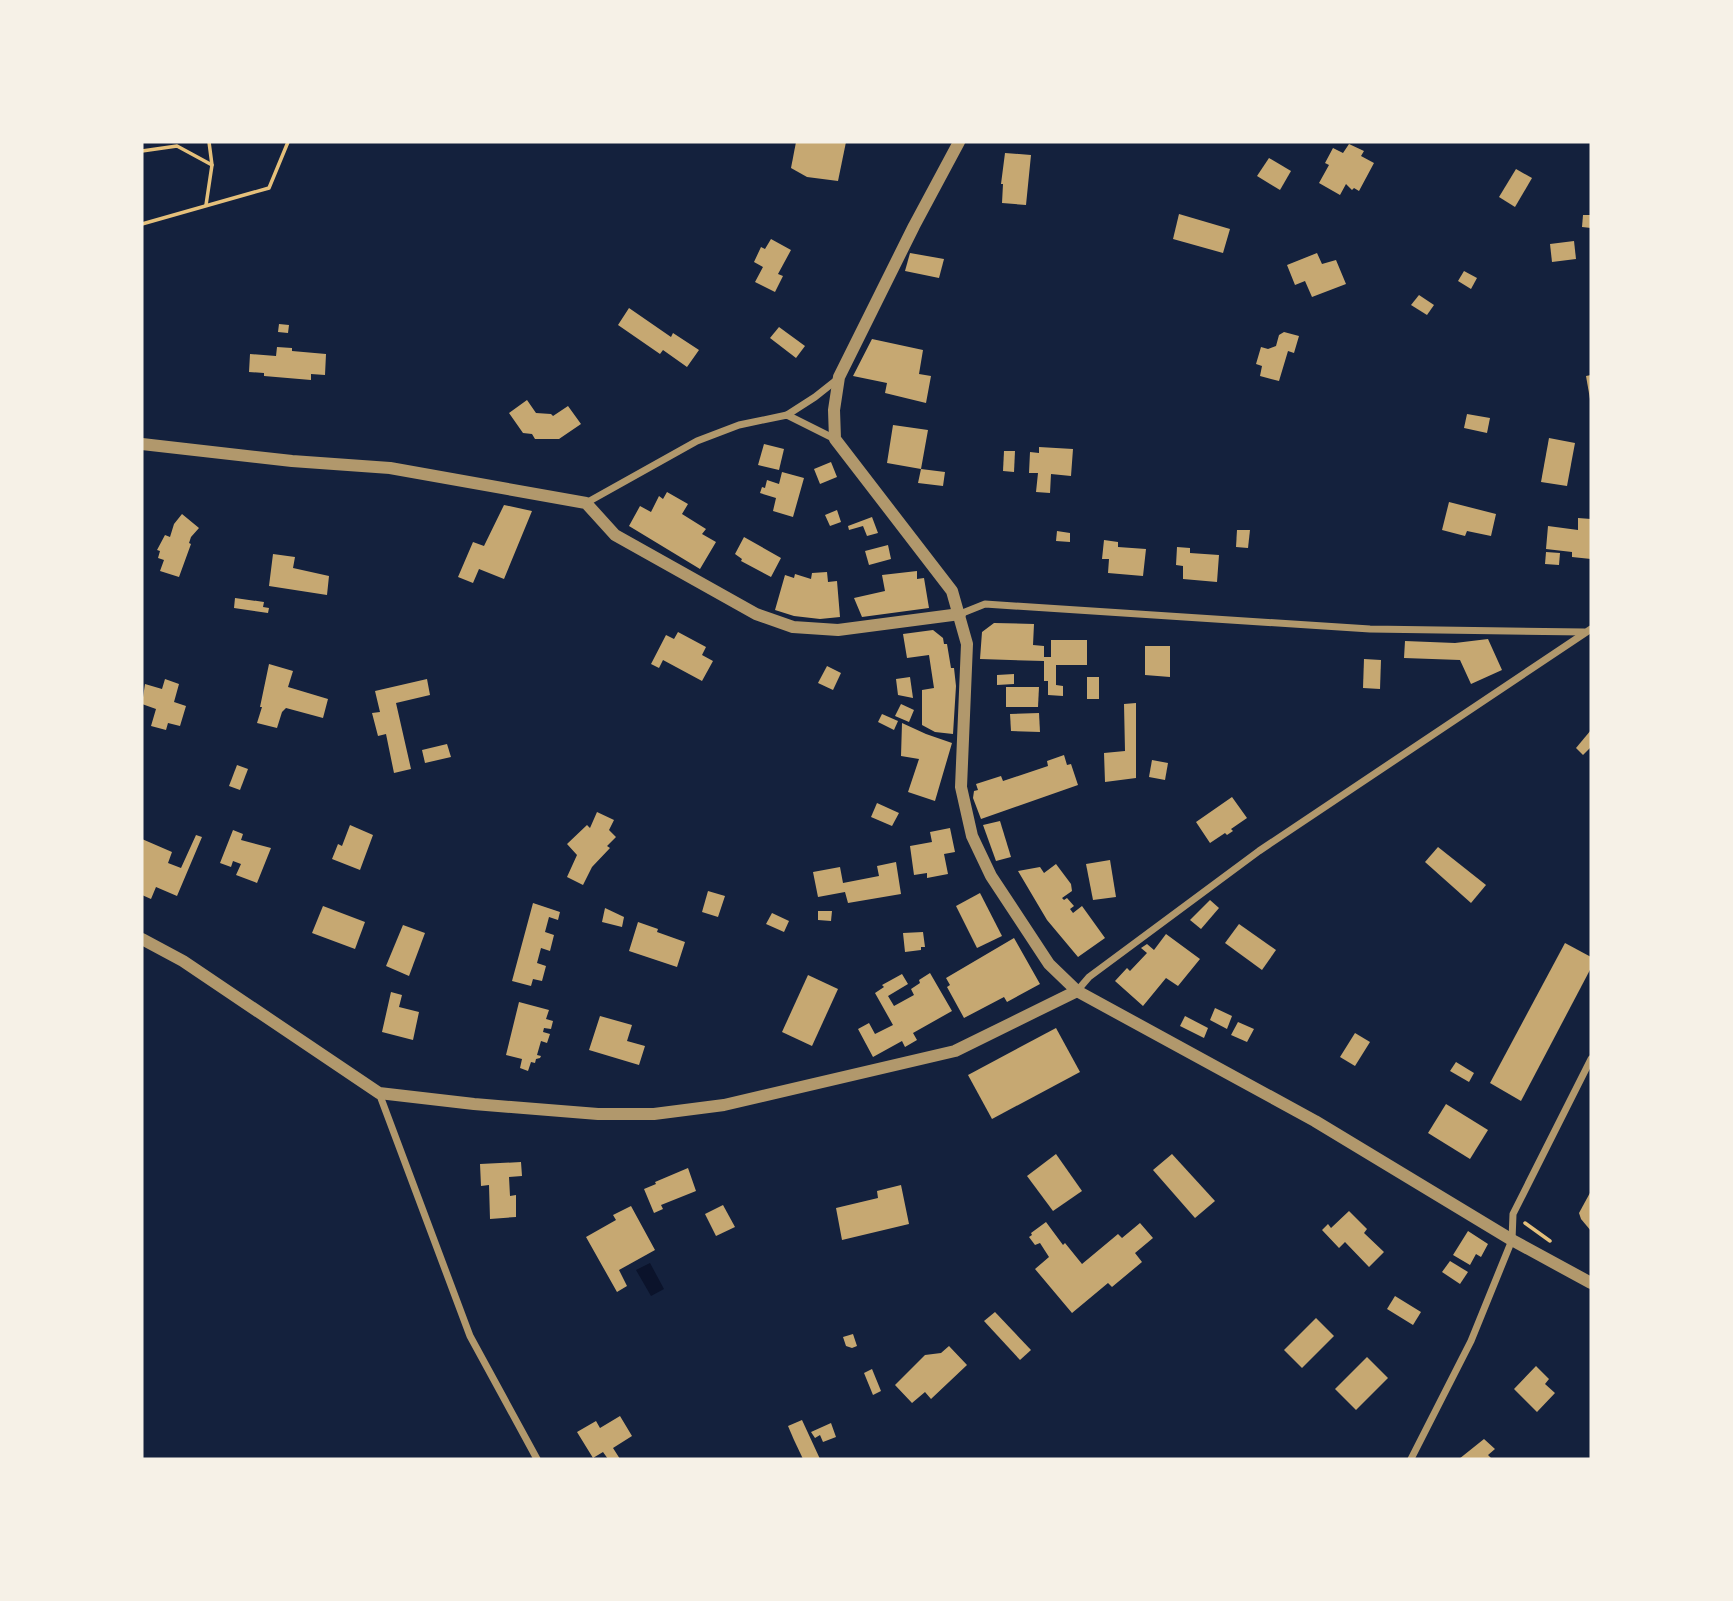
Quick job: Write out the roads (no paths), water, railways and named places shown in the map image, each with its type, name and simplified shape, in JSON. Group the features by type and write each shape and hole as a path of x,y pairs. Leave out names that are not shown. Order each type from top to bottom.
{"street":[{"path":"835,439 834,410 839,377 959,142"},
{"path":"586,503 697,441 739,425 787,415 839,377"},
{"path":"787,415 835,439 952,591 967,644 961,787 972,836 991,876 1049,964 1077,991 1315,1121 1512,1240 1591,1283"},
{"path":"142,444 292,461 390,468 586,503 615,535 756,614 793,627 838,630 960,614 985,604 1370,629 1588,631"},
{"path":"142,939 183,961 379,1093 598,1114 654,1114 724,1105 955,1051 1077,991 1089,977 1259,851 1588,631"},
{"path":"1411,1459 1471,1341 1512,1240 1513,1214 1591,1059"},
{"path":"379,1093 470,1336 537,1459"}],"water":[{"path":"650,1263 664,1289 651,1296 636,1270"}]}
